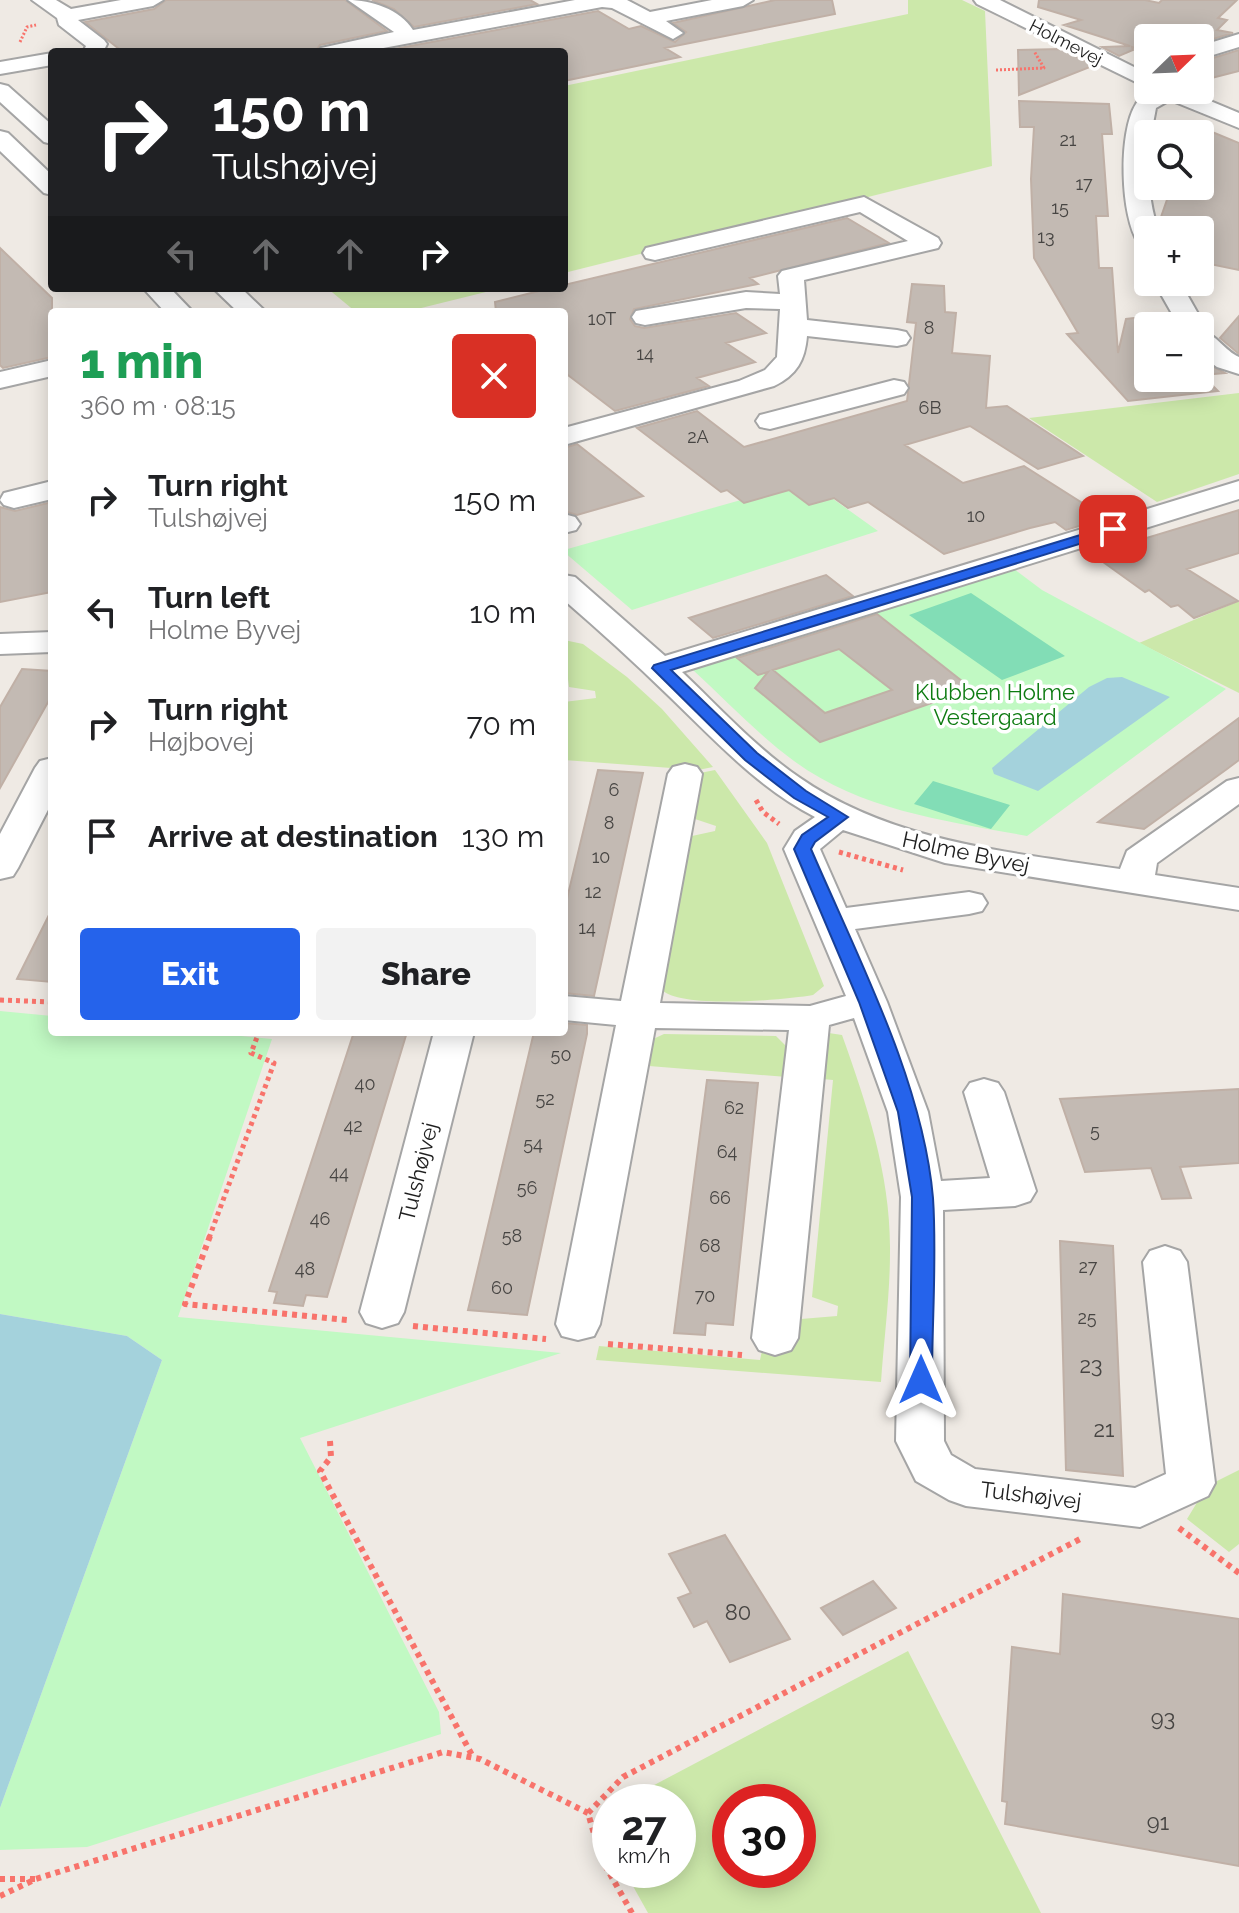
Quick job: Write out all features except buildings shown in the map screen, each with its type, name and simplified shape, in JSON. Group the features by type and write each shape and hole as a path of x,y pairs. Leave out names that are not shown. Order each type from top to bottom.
{"street":[{"path":"42,0 68,16 153,0"},
{"path":"359,0 402,28 405,34 395,39"},
{"path":"646,19 743,0"},
{"name":"Holmevej","path":"984,0 1134,76"},
{"path":"349,48 590,1 616,2 673,33"},
{"path":"68,16 66,21 97,44 94,48"},
{"path":"395,39 435,41 447,48"},
{"path":"1214,48 1239,40"},
{"path":"0,68 48,60"},
{"path":"1122,70 1134,68"},
{"path":"0,91 43,119"},
{"path":"1141,216 1134,164 1147,104"},
{"path":"1199,104 1239,121"},
{"path":"0,138 48,184"},
{"path":"568,436 763,381 786,366 793,352 791,276 929,243 864,204 655,253"},
{"path":"160,292 176,308"},
{"path":"230,292 248,308"},
{"path":"645,317 746,300 897,338"},
{"path":"1214,355 1239,366"},
{"path":"0,380 48,369"},
{"path":"763,381 828,405"},
{"path":"770,421 894,388"},
{"path":"660,668 1239,490"},
{"path":"14,499 48,491"},
{"path":"577,609 660,668 751,756 800,794 839,817 869,846 935,866 1239,915"},
{"path":"0,644 48,642"},
{"path":"578,1324 685,774"},
{"path":"0,868 48,776"},
{"path":"1137,876 1140,859 1239,788"},
{"path":"839,817 874,815 981,844 1239,899"},
{"name":"Tulshøjvej","path":"839,817 808,839 802,849 868,1002 908,1112 922,1197 920,1441 933,1468 966,1487 1140,1508"},
{"path":"1137,876 1239,884"},
{"path":"831,921 969,903"},
{"path":"568,1008 636,1015 810,1018 868,1002"},
{"path":"775,1338 810,1018"},
{"name":"Tulshøjvej","path":"382,1312 453,1036"},
{"path":"922,1197 1015,1191 984,1092"},
{"path":"1140,1508 1191,1483 1165,1262"}],"path":[{"path":"996,70 1044,68 1034,52 1038,51"},
{"path":"0,1000 48,1002"},
{"path":"330,1441 331,1457 320,1471 473,1758"},
{"path":"1140,1508 1162,1515 1239,1573"},
{"path":"588,1813 623,1777 1084,1537"},
{"path":"0,1896 36,1879 443,1752 473,1758 588,1813 601,1858 632,1913"},
{"path":"0,1879 36,1879"}],"green space":[{"path":"908,0 962,0 985,11 992,166 568,272 568,85 908,14"},
{"path":"332,292 486,292 421,308 351,308"},
{"path":"1239,393 1239,474 1157,502 1029,418"},
{"path":"808,481 878,531 632,610 568,555 568,549"},
{"name":"Klubben Holme Vestergaard","path":"1014,569 1042,590 1226,689 1027,836 906,812 848,792 820,778 781,751 693,670"},
{"path":"971,593 1065,656 1002,680 909,615"},
{"path":"1239,601 1239,693 1139,643"},
{"path":"568,641 583,644 627,677 662,709 713,767 698,770 568,760 568,702 596,698 595,691 569,687"},
{"path":"715,770 767,843 824,986 813,995 758,1001 711,1001 690,1000 662,990 692,836 715,831 716,826 695,819 702,777 700,773"},
{"path":"933,781 1010,805 991,829 914,804"},
{"path":"0,1011 48,1016 48,1036 242,1036 272,1039 178,1317 561,1353 300,1438 439,1712 441,1734 87,1847 0,1850 0,1808 162,1360 127,1336 0,1314"},
{"path":"822,1032 842,1035 882,1168 890,1252 881,1382 596,1360 599,1346 760,1360 764,1341 801,1319 837,1316 838,1306 812,1297 833,1080 822,1079"},
{"path":"664,1034 776,1036 785,1045 787,1077 649,1066 651,1040"},
{"path":"1239,1470 1239,1544 1229,1552 1187,1519 1207,1486"},
{"path":"908,1651 1041,1913 648,1913 634,1888 696,1888 696,1784 656,1784"}],"water":[{"path":"1122,677 1170,697 1038,791 994,774 992,768 1089,687 1107,678"},
{"path":"0,1314 127,1336 162,1360 0,1808"}],"route":[{"path":"921,1380 922,1197 908,1112 868,1002 802,849 808,839 839,817 800,794 751,756 660,668 1113,529"}]}
